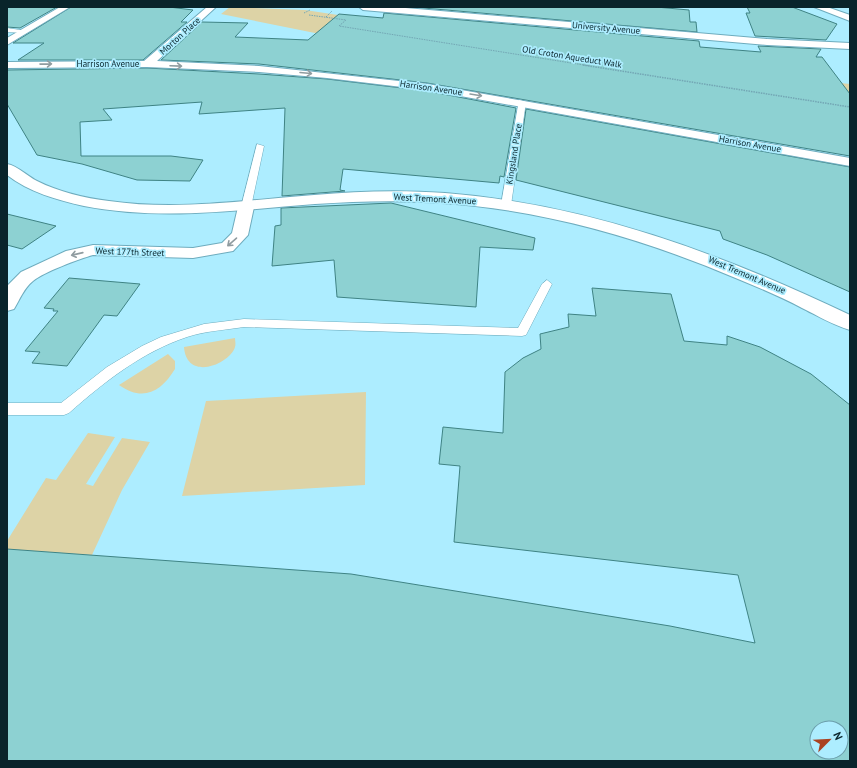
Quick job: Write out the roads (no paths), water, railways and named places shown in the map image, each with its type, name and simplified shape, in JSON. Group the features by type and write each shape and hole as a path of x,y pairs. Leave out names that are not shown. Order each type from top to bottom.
{"main road":[{"path":"7,42 66,7"},
{"name":"Morton Place","path":"147,64 212,7"},
{"name":"University Avenue","path":"363,7 767,42 850,46"},
{"path":"818,7 850,18"},
{"name":"Harrison Avenue","path":"7,65 147,64 259,69 326,75 427,87 522,102 850,162"},
{"name":"West Tremont Avenue","path":"7,168 16,175 51,193 90,203 167,211 246,207 316,200 380,197 441,198 506,205 580,219 674,245 739,271 850,322"},
{"name":"West 177th Street","path":"7,304 14,290 27,276 72,255 93,250 193,253 227,247 240,235 246,207"}],"lane":[{"path":"7,30 24,31"},
{"name":"Kingsland Place","path":"506,205 522,102"},
{"path":"246,207 260,146"},
{"path":"7,410 64,409 94,382 128,360 165,341 204,328 244,323 522,332 547,284"}]}
